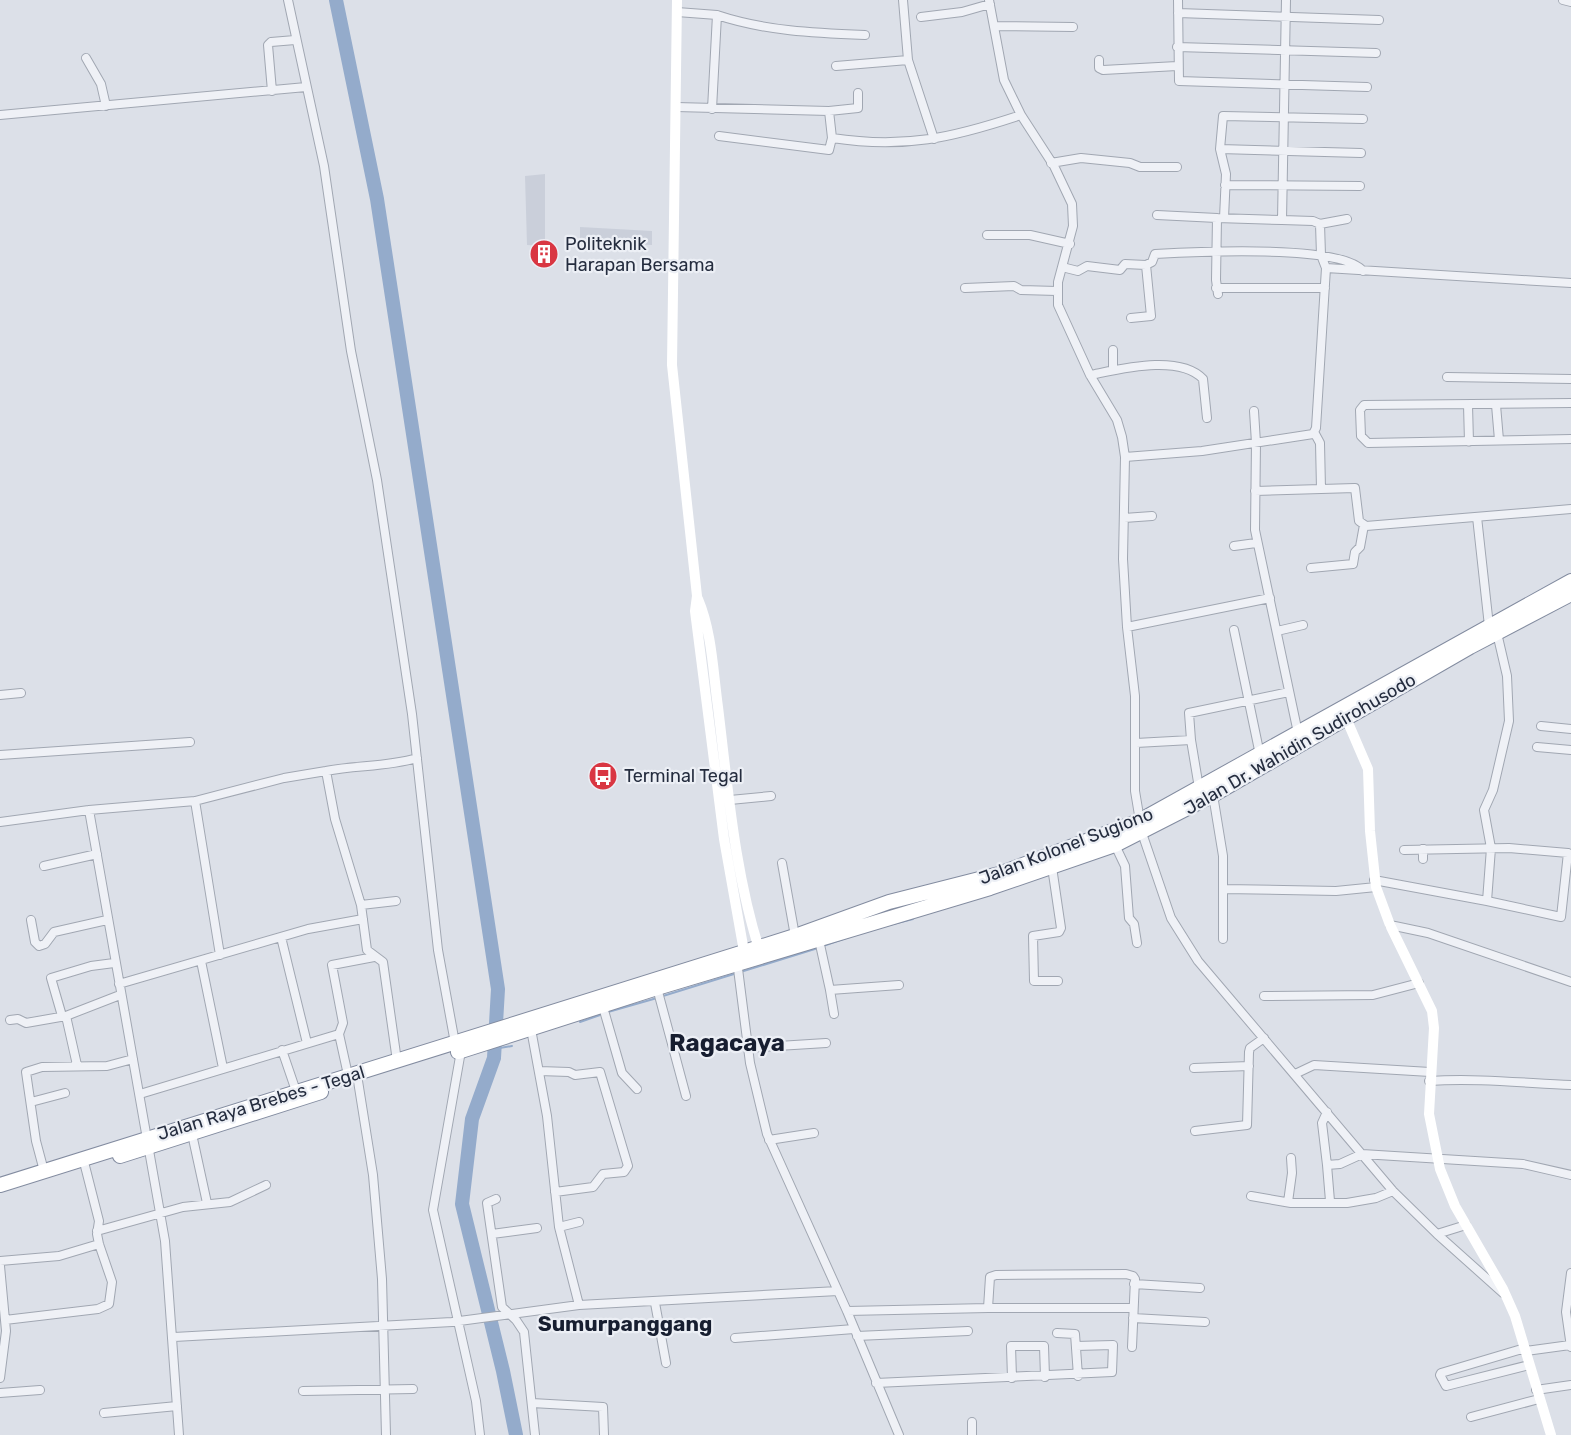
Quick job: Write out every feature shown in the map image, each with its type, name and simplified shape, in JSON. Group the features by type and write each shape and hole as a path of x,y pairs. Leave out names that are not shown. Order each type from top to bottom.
{"highway":[{"path":"1493,630 1571,581"},
{"name":"Jalan Dr. Wahidin Sudirohusodo","path":"740,963 760,952 820,945 1115,844 1141,827 1212,795 1344,713 1493,630 1571,594"},
{"name":"Jalan Kolonel Sugiono","path":"760,952 795,936 889,902 999,874 1141,827 1199,788 1298,733 1344,713"},
{"path":"524,1028 605,1012 740,963"},
{"path":"524,1028 740,963"},
{"name":"Jalan Raya Brebes - Tegal","path":"0,1185 147,1143 192,1134 353,1078 524,1028"},
{"name":"Jalan Raya Brebes - Tegal","path":"0,1192 86,1166 296,1090 353,1078 397,1060 458,1047"}],"main road":[{"path":"678,0 683,12 676,107 672,365 675,418 697,596 695,611 740,963"},
{"path":"697,596 703,610 711,652 730,800 760,952"},
{"path":"1344,713 1368,769 1375,883 1390,925 1419,983 1433,1020 1429,1114 1446,1187 1506,1295 1524,1367 1551,1435"},
{"path":"727,860 740,858"}],"street":[{"path":"288,0 324,166 356,382 377,480 417,758 438,950 458,1047 433,1210 438,1243 462,1321 480,1435"},
{"path":"903,0 908,60 934,139"},
{"path":"1178,0 1177,66 1179,81 1368,87"},
{"path":"1282,220 1286,0"},
{"path":"1563,0 1571,2"},
{"path":"921,17 962,12 990,2 1004,80 1021,115 1051,163 1072,204 1073,226 1057,291 1058,305 1090,375 1117,420 1125,457 1127,627 1135,696 1136,791 1141,827 1171,918 1181,938 1390,1193 1480,1275 1506,1295"},
{"path":"683,12 717,15 755,26 799,33 865,35"},
{"path":"1178,13 1379,20"},
{"path":"712,108 717,15"},
{"path":"996,26 1073,27"},
{"path":"272,91 268,45 271,42 295,40"},
{"path":"1177,47 1376,53"},
{"path":"86,58 101,84 106,106"},
{"path":"836,66 862,66 908,60"},
{"path":"1099,60 1099,68 1103,70 1177,66"},
{"path":"0,115 306,87"},
{"path":"676,107 829,111 858,108 858,93"},
{"path":"719,136 829,150 832,138 829,111"},
{"path":"832,138 883,144 934,139 1021,115"},
{"path":"1324,288 1217,291 1217,251 1226,171 1220,149 1223,116 1364,119"},
{"path":"1220,149 1362,153"},
{"path":"1051,163 1081,158 1130,163 1140,167 1177,167"},
{"path":"1225,185 1360,186"},
{"path":"1157,215 1313,221 1320,224 1347,219"},
{"path":"1320,224 1321,255 1326,268 1314,432 1320,443 1321,489"},
{"path":"987,235 1030,235 1070,244"},
{"path":"1062,267 1078,271 1088,266 1120,270 1125,264 1146,265 1152,262 1155,254 1217,251 1321,255 1353,262 1363,271"},
{"path":"1131,318 1151,316 1146,265"},
{"path":"1326,268 1571,283"},
{"path":"965,288 1014,286 1021,290 1057,291"},
{"path":"1113,350 1113,370"},
{"path":"1090,375 1113,370 1168,365 1194,372 1203,379 1206,418"},
{"path":"1447,376 1571,379"},
{"path":"1571,403 1364,405 1360,409 1361,436 1368,443 1571,439"},
{"path":"1467,405 1469,442"},
{"path":"1496,405 1499,440"},
{"path":"1254,411 1256,543 1298,733"},
{"path":"1125,457 1202,451 1308,436 1314,432"},
{"path":"1255,491 1355,488 1359,521 1364,525 1571,509"},
{"path":"1124,518 1152,516"},
{"path":"1477,517 1493,630 1508,676 1509,721 1493,790 1484,810 1491,848 1487,901"},
{"path":"1311,568 1353,564 1355,552 1360,547 1364,525"},
{"path":"1234,546 1256,543"},
{"path":"1127,627 1270,598"},
{"path":"1276,631 1303,625"},
{"path":"1234,630 1246,700 1260,755"},
{"path":"1199,788 1189,713 1289,692"},
{"path":"0,695 21,693"},
{"path":"1541,726 1571,729"},
{"path":"1136,743 1191,740"},
{"path":"1537,747 1570,750 1571,741"},
{"path":"0,755 190,742"},
{"path":"0,822 89,810 195,801 284,778 354,766 370,768 417,758"},
{"path":"327,771 335,819 361,905 367,950 383,962 397,1060"},
{"path":"1212,795 1223,856 1224,939"},
{"path":"730,800 771,796"},
{"path":"195,801 220,955"},
{"path":"89,810 114,963 160,1212 174,1337 179,1435"},
{"path":"1115,844 1125,866 1129,918 1134,924 1137,944"},
{"path":"1224,889 1336,891 1375,883 1487,901 1561,917 1569,857 1566,852 1491,848 1404,850"},
{"path":"1423,849 1423,859"},
{"path":"44,866 97,854"},
{"path":"782,863 795,936"},
{"path":"1052,867 1061,928 1059,932 1033,936 1032,951 1034,981 1058,981"},
{"path":"361,905 396,901"},
{"path":"118,984 280,937 363,919"},
{"path":"30,920 34,942 39,946 45,944 54,932 107,920"},
{"path":"1390,925 1428,933 1571,982"},
{"path":"280,937 307,1043"},
{"path":"820,945 834,1014"},
{"path":"374,957 333,964 343,1025 339,1034 353,1078 373,1175 384,1325 386,1435"},
{"path":"201,961 223,1068"},
{"path":"77,1065 51,978 91,966 114,963"},
{"path":"740,963 748,1048 758,1100 769,1140 847,1311 899,1435"},
{"path":"1264,996 1373,995 1419,983"},
{"path":"830,990 899,985"},
{"path":"658,991 686,1096"},
{"path":"10,1020 18,1019 23,1023 30,1023 64,1016 120,995"},
{"path":"605,1012 622,1073 637,1089"},
{"path":"524,1028 539,1071 547,1116 558,1227 579,1305"},
{"path":"140,1094 339,1034"},
{"path":"1195,1131 1247,1125 1250,1048 1262,1039"},
{"path":"748,1048 826,1043"},
{"path":"282,1050 296,1090"},
{"path":"44,1171 26,1072 42,1067 107,1066 133,1059"},
{"path":"1294,1074 1314,1065 1514,1084 1571,1084"},
{"path":"1194,1068 1249,1066"},
{"path":"539,1071 569,1072 575,1075 600,1072 628,1166 624,1172 603,1174 593,1187 555,1192"},
{"path":"31,1102 65,1093"},
{"path":"1325,1114 1326,1165 1330,1201"},
{"path":"769,1140 814,1133"},
{"path":"192,1134 207,1203"},
{"path":"1326,1165 1358,1156 1438,1159 1523,1164 1571,1175"},
{"path":"1288,1202 1292,1173 1291,1158"},
{"path":"4,1324 107,1306 112,1282 99,1244 97,1231 99,1221 86,1166"},
{"path":"97,1231 160,1212 207,1203 230,1202 266,1185"},
{"path":"1251,1196 1288,1202 1349,1203 1390,1193"},
{"path":"496,1199 487,1203 502,1309 510,1313 524,1332 535,1435"},
{"path":"558,1227 579,1222"},
{"path":"1437,1234 1466,1226"},
{"path":"492,1234 537,1228"},
{"path":"0,1261 59,1256 99,1244"},
{"path":"0,1266 4,1324 0,1378"},
{"path":"1524,1367 1446,1386 1440,1375 1521,1350 1571,1346 1569,1317 1571,1273"},
{"path":"988,1308 988,1281 990,1277 996,1275 1126,1274 1133,1276 1134,1284 1132,1347"},
{"path":"1134,1284 1200,1288"},
{"path":"174,1337 462,1321 579,1305 655,1303 838,1291"},
{"path":"655,1303 666,1363"},
{"path":"847,1311 1133,1308"},
{"path":"1133,1318 1205,1322"},
{"path":"735,1338 968,1331"},
{"path":"1057,1333 1074,1333 1078,1376"},
{"path":"876,1383 1078,1376 1112,1372 1114,1349 1111,1344 1076,1346"},
{"path":"1012,1378 1011,1346 1019,1345 1044,1346 1045,1377"},
{"path":"1471,1417 1571,1386"},
{"path":"303,1391 413,1389"},
{"path":"0,1393 39,1390"},
{"path":"532,1402 601,1406 605,1410 604,1435"},
{"path":"104,1413 177,1406"},
{"path":"972,1422 972,1435"}],"shaded area":[{"path":"545,174 545,246 527,245 525,176"},
{"path":"580,227 652,231 652,245 580,242"}],"waterway":[{"path":"336,0 377,199 498,989 494,1058 472,1119 462,1204 503,1371 516,1435"},
{"path":"889,925 913,919"},
{"path":"823,946 849,937"},
{"path":"663,996 818,948"},
{"path":"608,1012 657,998"},
{"path":"580,1022 603,1014"},
{"path":"494,1049 512,1046"}],"place":[{"name":"Politeknik Harapan Bersama","path":"544,254"},
{"name":"Terminal Tegal","path":"603,776"}],"district":[{"name":"Ragacaya","path":"727,1043"},
{"name":"Sumurpanggang","path":"625,1323"}]}
